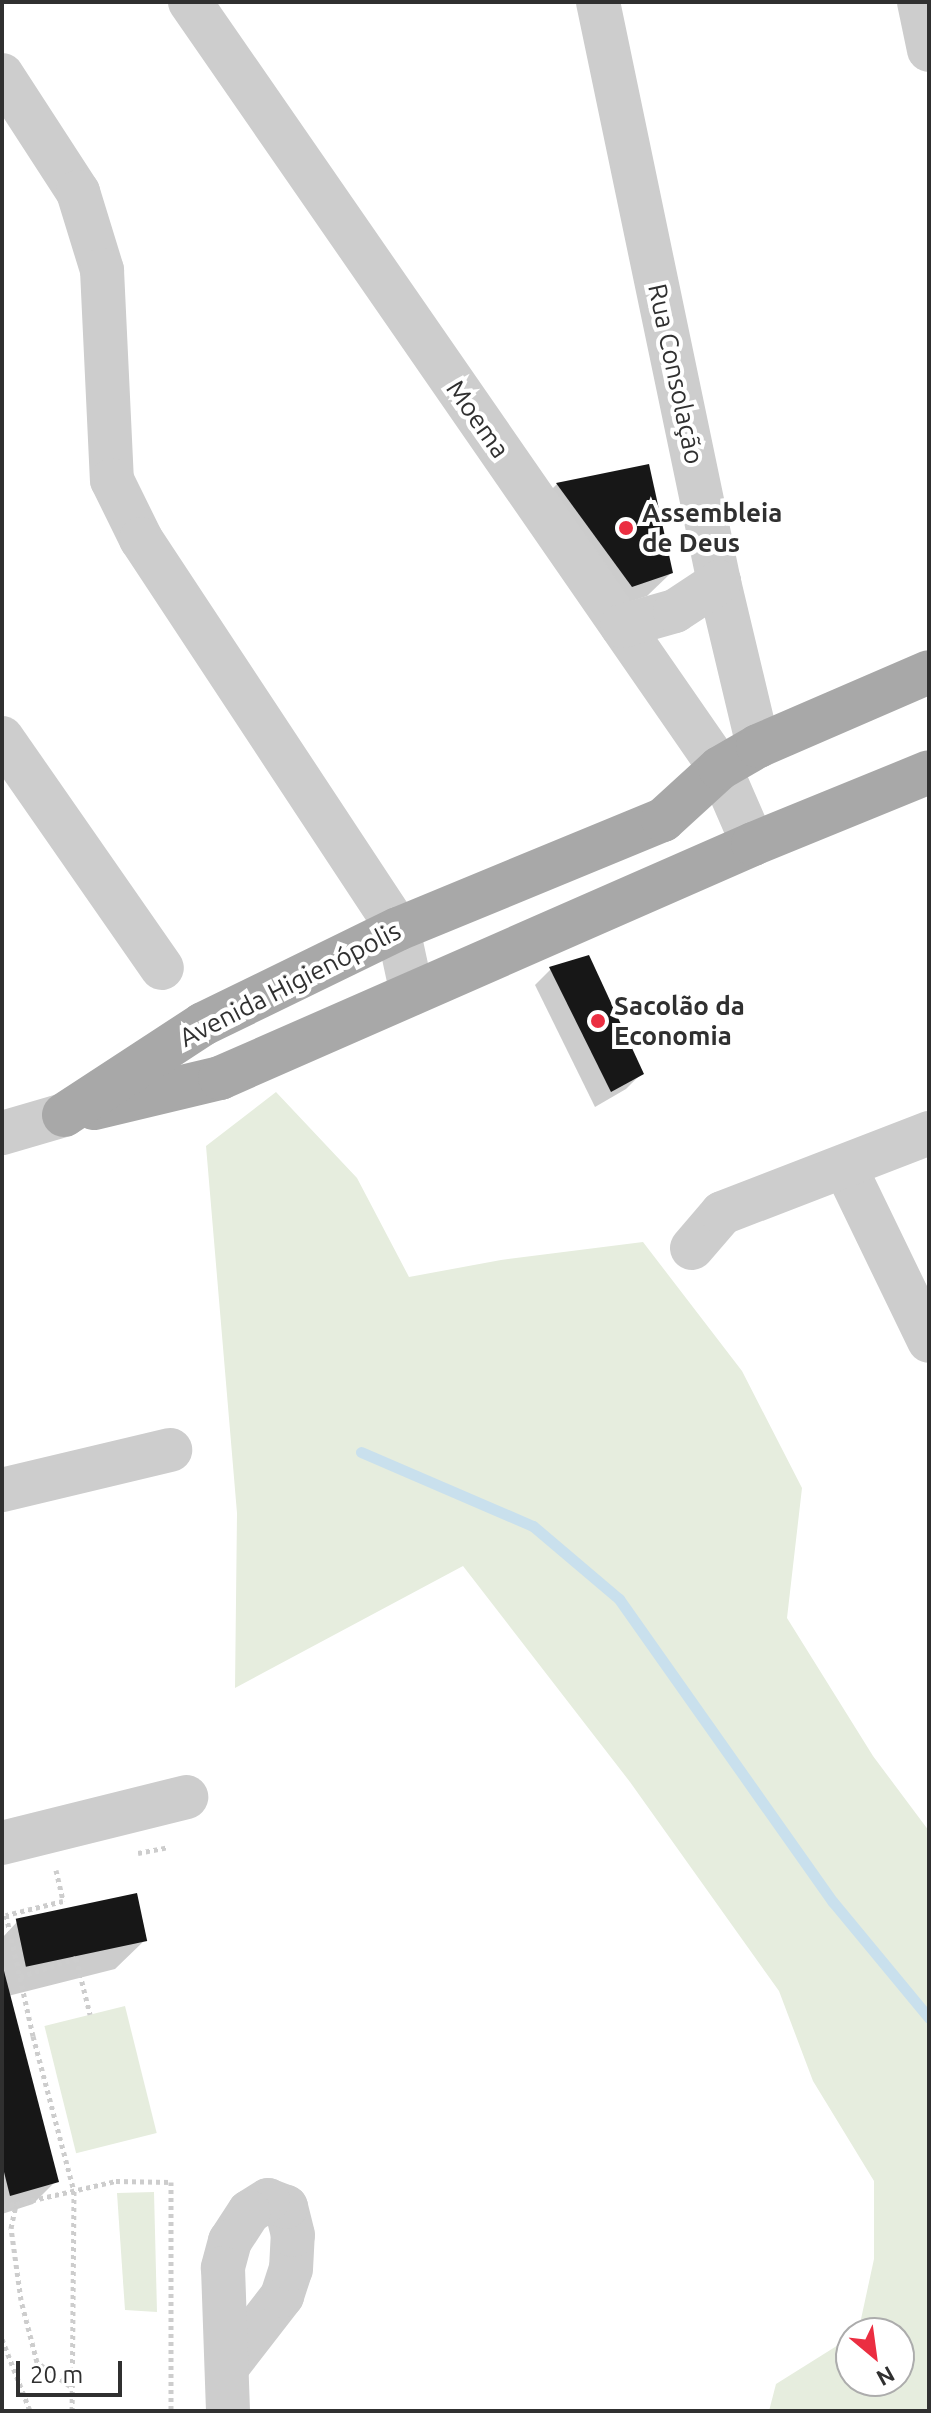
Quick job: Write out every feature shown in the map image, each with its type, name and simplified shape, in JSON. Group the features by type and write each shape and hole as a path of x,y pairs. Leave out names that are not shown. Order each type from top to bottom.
{"main road":[{"name":"Avenida Higienópolis","path":"64,1115 203,1024 398,929 663,820 720,768 758,746 929,672"},
{"name":"Avenida Higienópolis","path":"64,1115 220,1078 753,844 929,772"}],"street":[{"name":"Moema","path":"190,2 720,768 753,844"},
{"name":"Rua Consolação","path":"598,2 719,582 758,746"},
{"path":"2,75 78,192 102,270 112,480 141,539 398,929 412,994"},
{"path":"622,626 675,611 719,582"},
{"path":"2,738 162,968"},
{"path":"2,1133 64,1115"},
{"path":"692,1248 722,1213 929,1133"},
{"path":"845,1167 929,1341"},
{"path":"2,1490 170,1450"},
{"path":"2,1843 186,1797"},
{"path":"227,2367 228,2411"}],"path":[{"path":"56,1870 63,1901 4,1915 74,2191 72,2411"},
{"path":"20,1977 76,1958 90,2014"},
{"path":"2,2206 116,2181 171,2182 171,2411"},
{"path":"16,2204 11,2228 21,2300 37,2362 70,2386"},
{"path":"2,2339 30,2411"}],"green space":[{"path":"276,1092 357,1178 409,1277 501,1260 643,1242 742,1371 802,1488 787,1618 873,1756 929,1831 929,2411 769,2411 776,2384 835,2347 835,2397 915,2397 915,2317 861,2317 874,2259 874,2181 813,2081 779,1991 630,1782 463,1566 235,1688 237,1513 206,1146"},
{"path":"125,2006 157,2133 76,2153 44,2026"},
{"path":"154,2192 157,2312 125,2310 117,2193"}],"building":[{"name":"Assembleia de Deus","path":"649,464 673,573 632,587 556,483"},
{"name":"Sacolão da Economia","path":"589,955 644,1074 611,1092 549,967"},
{"path":"137,1893 147,1941 26,1967 16,1919"},
{"path":"3,1967 59,2182 10,2196 2,2164"}],"waterway":[{"path":"361,1452 533,1526 619,1599 833,1902 929,2018"}],"place":[{"name":"Assembleia de Deus","path":"626,528"},
{"name":"Sacolão da Economia","path":"598,1021"}]}
